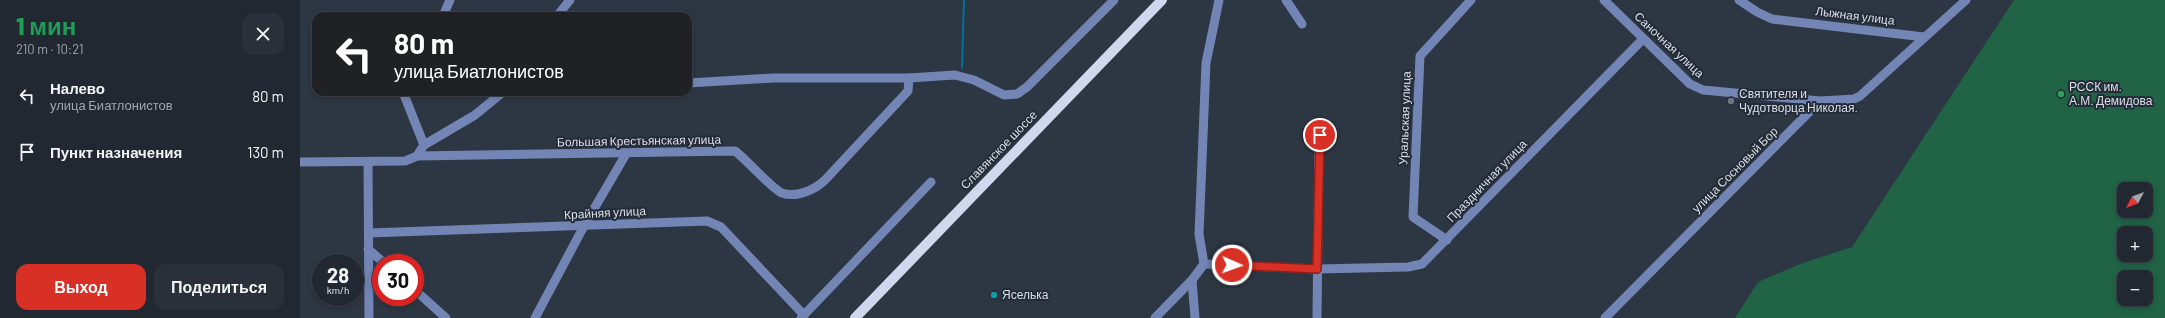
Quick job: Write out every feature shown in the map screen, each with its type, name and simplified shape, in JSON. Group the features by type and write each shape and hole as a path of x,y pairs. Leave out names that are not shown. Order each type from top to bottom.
{"main road":[{"name":"Славянское шоссе","path":"855,318 1162,0"}],"street":[{"path":"445,12 450,0"},
{"path":"560,12 570,0"},
{"path":"692,84 773,78 909,78 955,75 974,80 1004,95 1017,94 1027,87 1114,0"},
{"path":"1155,318 1192,280 1204,264 1199,234 1206,63 1219,0"},
{"path":"1286,0 1302,24"},
{"name":"Уральская улица","path":"1447,240 1413,217 1420,56 1471,0"},
{"name":"Саночная улица","path":"1605,0 1690,84 1703,90 1820,101"},
{"name":"Лыжная улица","path":"1739,0 1757,12 1772,18 1924,37"},
{"path":"1820,101 1854,100 1860,96 1966,0"},
{"name":"Праздничная улица","path":"1204,264 1317,269 1408,266 1422,264 1643,39"},
{"name":"Большая Крестьянская улица","path":"300,162 405,161 417,156 626,154 734,151 782,193 801,194 817,188 908,90 909,78"},
{"path":"405,96 424,145"},
{"path":"417,156 424,145 475,115 498,96"},
{"name":"улица Сосновый Бор","path":"1605,318 1820,101"},
{"path":"1317,318 1320,135"},
{"path":"535,318 584,226 626,154"},
{"path":"368,162 369,318"},
{"path":"802,317 931,182"},
{"name":"Крайняя улица","path":"369,233 690,221 714,224 720,227 802,317"},
{"path":"368,248 374,254"},
{"path":"1192,280 1195,318"},
{"path":"424,298 446,318"}],"green space":[{"name":"РССК им. А.М. Демидова","path":"2014,0 2165,0 2165,318 1735,318 1758,282 1800,264 1852,247"}],"waterway":[{"path":"962,68 964,0"}],"place":[{"name":"РССК им. А.М. Демидова","path":"2061,94"},
{"name":"Святителя и Чудотворца Николая.","path":"1731,101"},
{"name":"Яселька","path":"994,295"}],"route":[{"path":"1232,265 1317,269 1320,135"}]}
